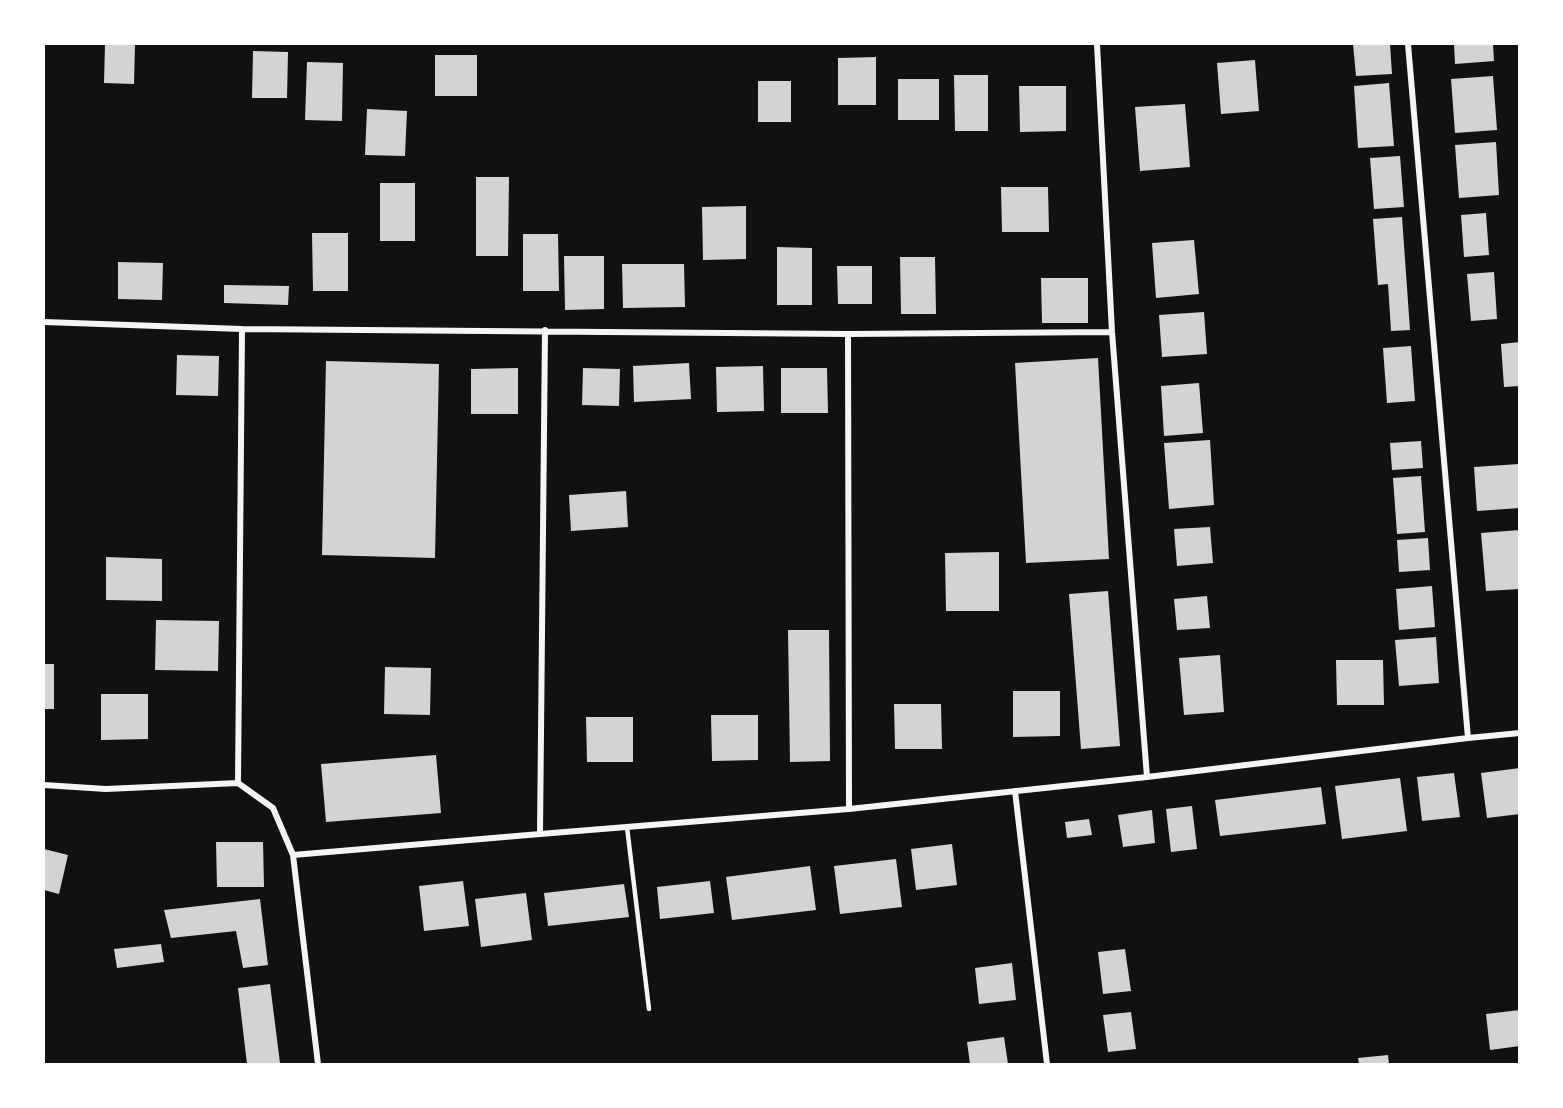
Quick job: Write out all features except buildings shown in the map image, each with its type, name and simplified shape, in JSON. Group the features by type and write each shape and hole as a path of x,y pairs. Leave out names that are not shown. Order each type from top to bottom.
{"street":[{"path":"1097,44 1112,332 1147,777"},
{"path":"1408,44 1468,738"},
{"path":"44,322 242,329 848,334 1112,332"},
{"path":"238,783 242,329"},
{"path":"540,834 545,330"},
{"path":"848,334 849,810"},
{"path":"293,855 849,810 1520,733"},
{"path":"44,785 106,789 238,783 273,808 293,855 318,1065"},
{"path":"1015,791 1047,1065"}],"lane":[{"path":"627,827 649,1009"}]}
